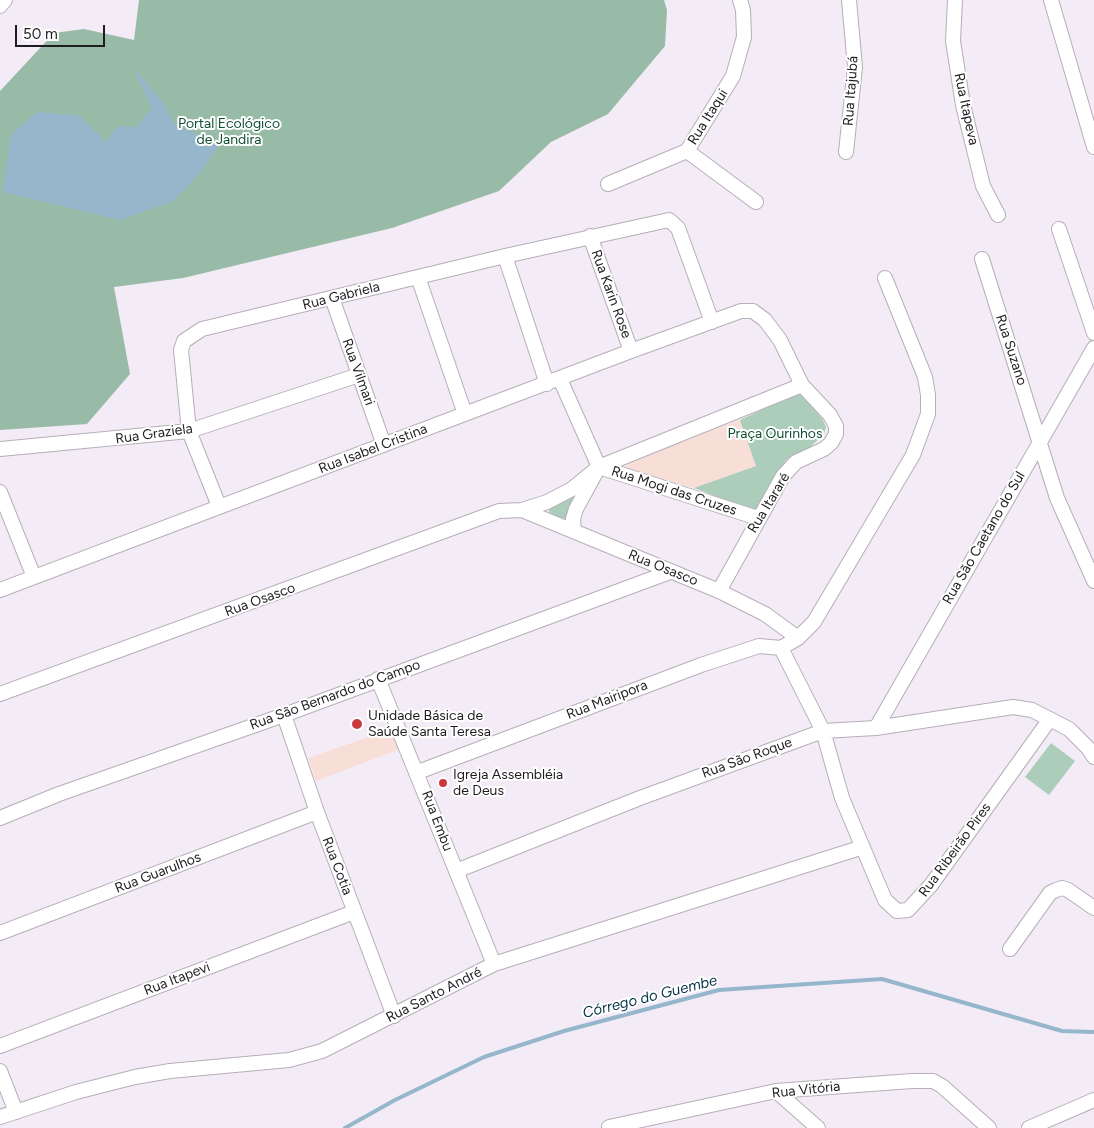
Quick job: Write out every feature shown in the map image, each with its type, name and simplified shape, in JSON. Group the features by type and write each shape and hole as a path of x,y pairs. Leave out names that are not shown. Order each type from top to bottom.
{"street":[{"path":"0,6 5,0"},
{"name":"Rua Itaqui","path":"608,184 687,151 733,76 744,38 740,0"},
{"name":"Rua Itajubá","path":"846,152 855,67 849,0"},
{"name":"Rua Itapeva","path":"955,0 952,41 964,105 983,186 998,215"},
{"path":"1051,0 1094,147"},
{"path":"687,151 756,202"},
{"name":"Rua Gabriela","path":"219,506 189,431 180,350 184,341 202,329 590,236 670,220 678,228 712,322"},
{"path":"1059,229 1094,333"},
{"name":"Rua Karin Rose","path":"590,236 631,351"},
{"path":"505,256 553,382 599,467"},
{"name":"Rua Suzano","path":"982,259 1057,498 1094,581"},
{"path":"418,277 465,414"},
{"path":"781,648 798,638 814,622 832,594 913,455 928,414 928,395 925,377 885,278"},
{"name":"Rua Vilmari","path":"332,298 384,445"},
{"name":"Rua Isabel Cristina","path":"0,590 741,311 753,311 765,320 780,340 802,385"},
{"name":"Rua São Caetano do Sul","path":"876,728 1094,348"},
{"name":"Rua Graziela","path":"0,448 189,431 359,375"},
{"name":"Rua Osasco","path":"0,694 499,511 522,510 547,502 572,489 599,467 802,385"},
{"name":"Rua Itararé","path":"719,591 758,518 790,467 824,449 831,443 836,434 836,426 830,415 802,385"},
{"name":"Rua Mogi das Cruzes","path":"574,531 573,519 576,508 599,467 758,518"},
{"path":"0,492 34,577"},
{"name":"Rua Osasco","path":"522,510 719,591 765,614 798,638"},
{"name":"Rua São Bernardo do Campo","path":"0,818 68,791 284,715 670,572"},
{"name":"Rua Mairipora","path":"418,772 700,665 759,646 781,648"},
{"name":"Rua Ribeirão Pires","path":"781,648 823,731 842,798 885,900 897,911 908,910 931,885 1050,719"},
{"name":"Rua Embu","path":"378,679 418,772 494,964"},
{"name":"Rua São Roque","path":"456,871 640,798 823,731 876,728 1013,707 1032,710 1069,729 1088,748 1094,757"},
{"name":"Rua Cotia","path":"284,715 316,812 394,1016"},
{"name":"Rua Guarulhos","path":"0,933 316,812"},
{"name":"Rua Santo André","path":"0,1117 76,1092 135,1077 170,1071 289,1060 322,1051 494,964 863,847"},
{"path":"1010,949 1050,894 1062,888 1094,908"},
{"name":"Rua Itapevi","path":"0,1046 354,912"},
{"path":"0,1071 16,1112"},
{"name":"Rua Vitória","path":"609,1127 776,1091 912,1080 933,1081 951,1094 989,1128"},
{"path":"776,1091 818,1128"},
{"path":"1029,1128 1094,1100"}],"shaded area":[{"path":"740,420 756,466 694,488 630,470 626,467 628,462"},
{"path":"392,729 400,749 316,781 308,758"}],"green space":[{"name":"Portal Ecológico de Jandira","path":"139,0 664,0 667,10 665,46 608,114 551,142 499,191 392,228 183,278 114,287 130,374 87,424 0,430 0,91 54,33 84,29 134,40"},
{"name":"Praça Ourinhos","path":"798,393 804,397 823,420 826,427 824,434 805,452 794,454 786,460 757,509 752,510 694,488 756,466 740,420"},
{"path":"576,490 579,492 570,516 563,519 550,513 548,509"},
{"path":"1051,743 1075,761 1049,795 1025,777"}],"water":[{"path":"133,67 164,104 173,123 219,145 201,172 173,201 120,220 3,192 11,135 37,112 80,116 106,142 118,126 136,127 152,108"}],"waterway":[{"name":"Córrego do Guembe","path":"345,1128 395,1100 484,1057 564,1031 719,990 882,979 1062,1031 1094,1032"}],"place":[{"name":"Unidade Básica de Saúde Santa Teresa","path":"357,724"},
{"name":"Igreja Assembléia de Deus","path":"443,783"}]}
